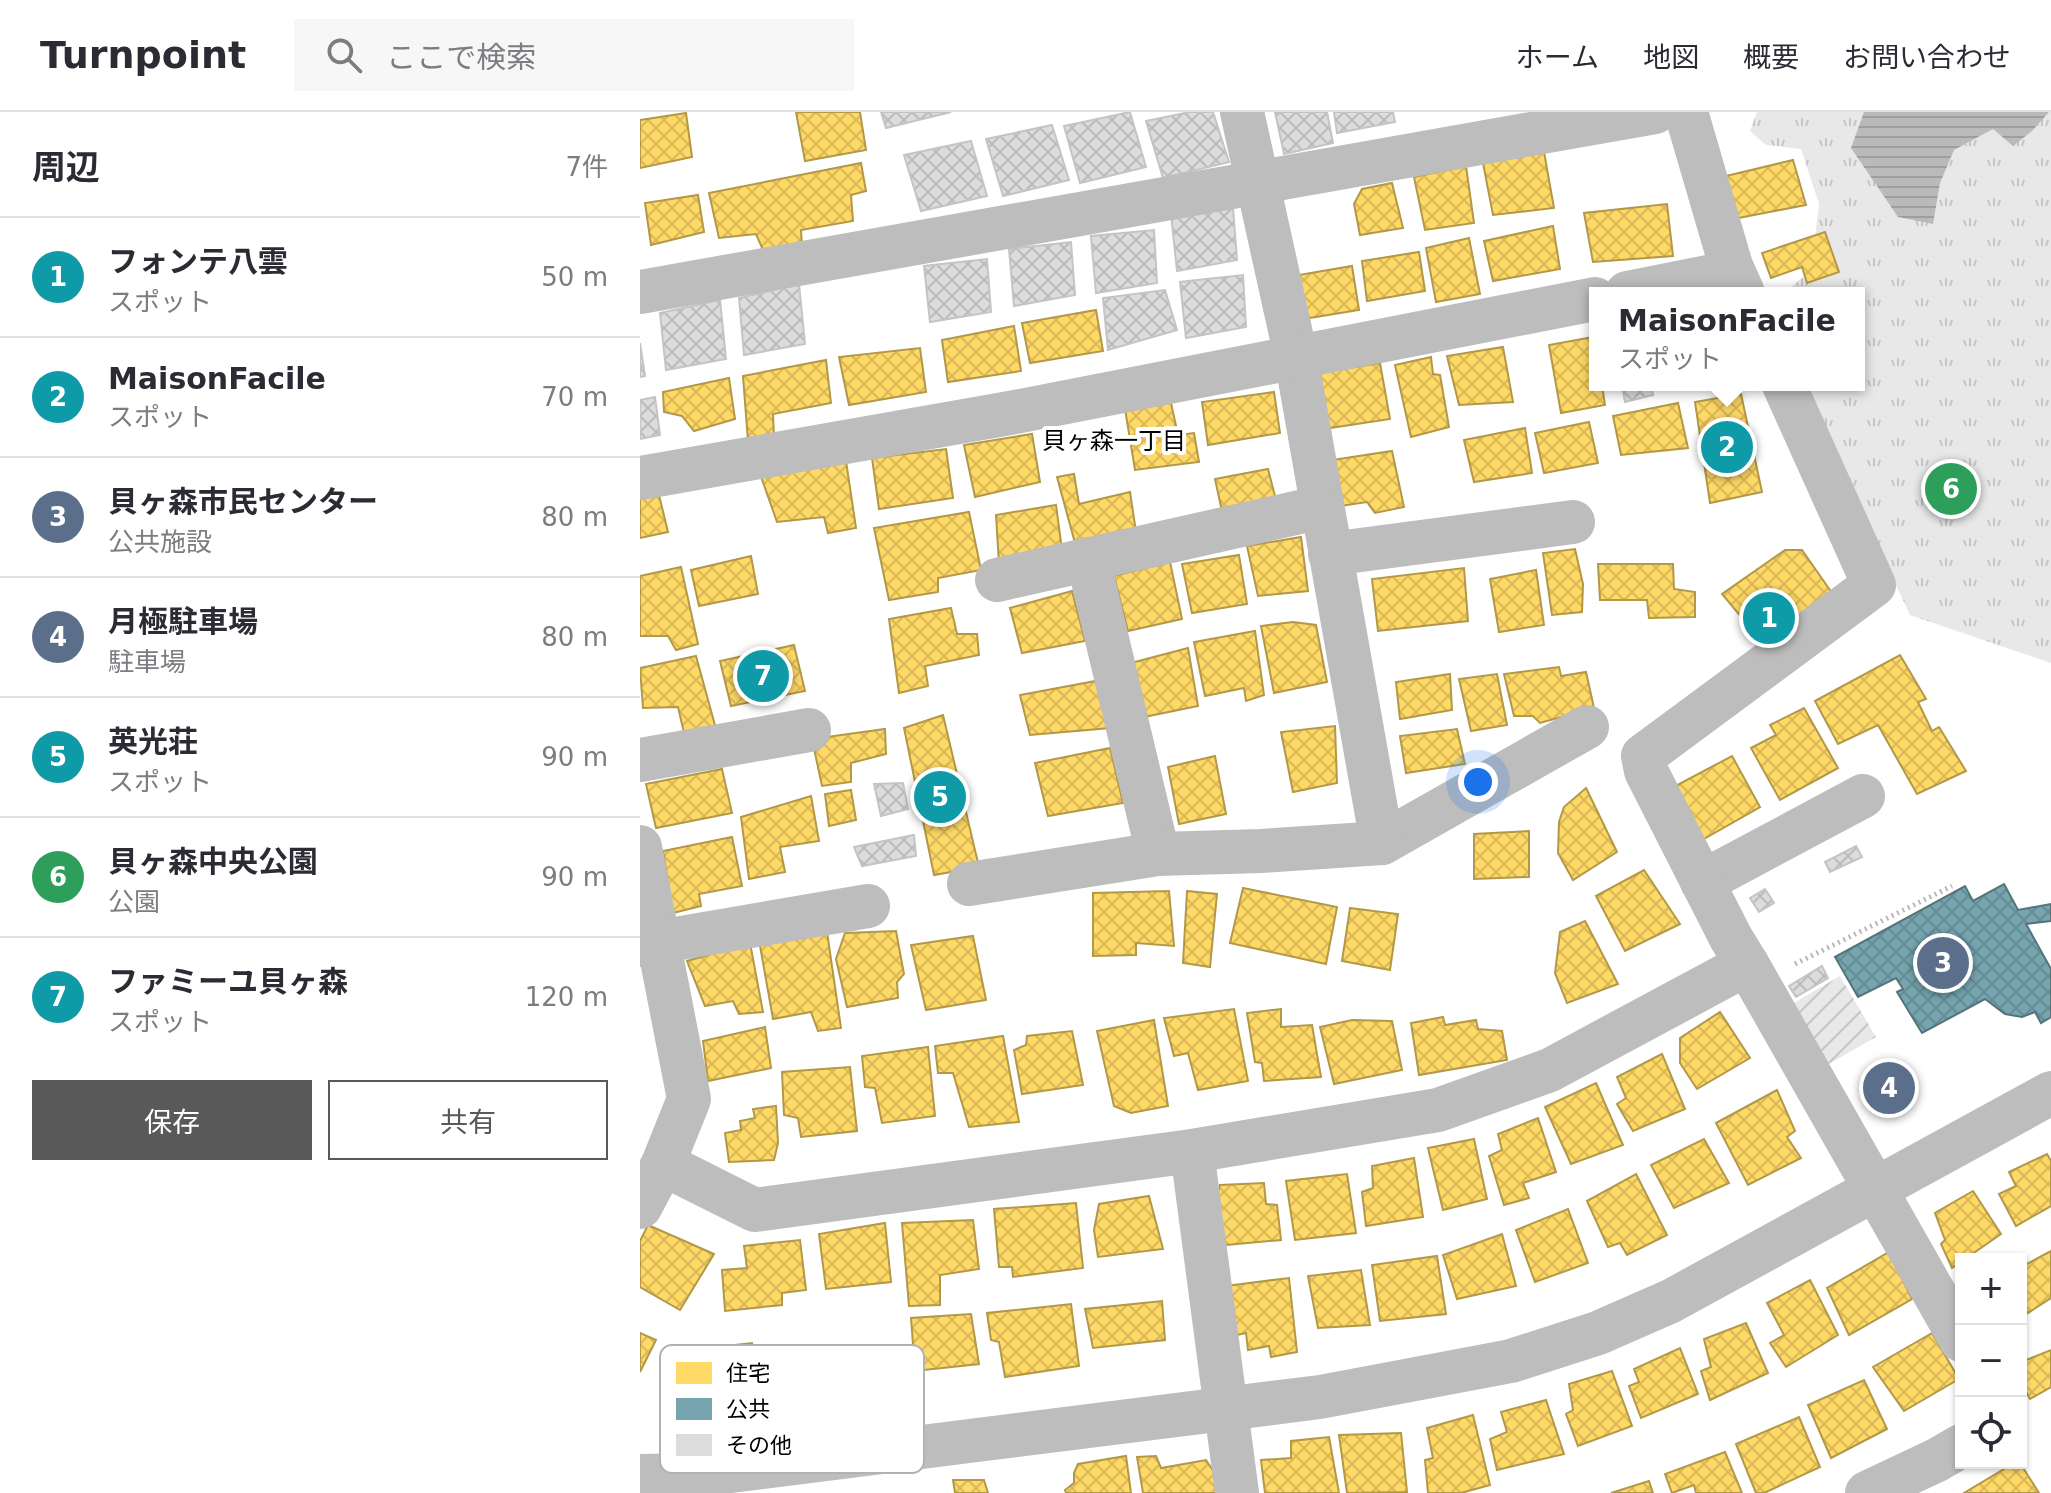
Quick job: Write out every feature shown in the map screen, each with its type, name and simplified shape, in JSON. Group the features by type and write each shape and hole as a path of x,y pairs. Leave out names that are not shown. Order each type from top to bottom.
{"street":[{"path":"1242,112 1296,357 1382,843"},
{"path":"640,292 1655,112"},
{"path":"1686,112 1738,283 1694,287"},
{"path":"640,478 1010,413 1589,300"},
{"path":"1787,391 1874,585 1643,756 1646,771 1702,882 1955,1329"},
{"path":"997,580 1322,507"},
{"path":"1330,554 1573,522"},
{"path":"1088,559 1158,854"},
{"path":"969,884 1158,854 1382,843 1587,727"},
{"path":"640,760 809,730"},
{"path":"1702,882 1863,796"},
{"path":"640,847 649,943 689,1099 663,1164 640,1207"},
{"path":"649,943 868,906"},
{"path":"663,1164 755,1210 1192,1151 1438,1110 1550,1070 1753,973"},
{"path":"924,1452 1320,1397 1511,1361 1598,1333 1671,1301 2051,1093"},
{"path":"1192,1151 1237,1493"},
{"path":"1867,1493 1955,1450"},
{"path":"640,1476 700,1484 777,1473"}],"path":[{"path":"1753,973 1952,886"}],"green space":[{"path":"1757,112 2051,112 2051,663 1910,615 1805,391 1865,391 1865,287 1791,287 1811,271 1819,204 1801,149 1766,145 1750,131"},
{"path":"1840,976 1876,1037 1827,1065 1792,1004"}],"shaded area":[{"path":"1864,112 2049,112 2013,146 1993,129 1954,150 1940,183 1933,224 1898,217 1851,148"}],"building: 住宅":[{"path":"796,112 860,112 866,150 805,161"},
{"path":"686,113 692,157 640,168 640,120"},
{"path":"1544,152 1554,208 1493,215 1483,163"},
{"path":"1793,160 1806,205 1733,219 1726,176"},
{"path":"861,163 866,191 851,195 853,221 801,230 802,247 763,250 756,234 719,238 709,193"},
{"path":"1466,166 1474,223 1425,230 1414,177"},
{"path":"1392,183 1403,228 1360,235 1354,204 1362,189"},
{"path":"698,195 704,232 651,245 645,203"},
{"path":"1667,204 1673,256 1593,262 1584,213"},
{"path":"1553,226 1560,269 1493,281 1484,241"},
{"path":"1825,232 1839,272 1807,283 1802,267 1771,278 1762,253"},
{"path":"1469,238 1480,294 1436,302 1426,248"},
{"path":"1419,252 1425,291 1367,301 1362,261"},
{"path":"1352,266 1359,310 1303,319 1293,276"},
{"path":"1096,310 1103,351 1030,363 1022,323"},
{"path":"1014,326 1021,371 948,382 942,340"},
{"path":"1589,338 1589,391 1603,391 1605,405 1561,413 1549,345"},
{"path":"1503,347 1513,402 1459,405 1447,356"},
{"path":"920,348 926,392 849,405 839,357"},
{"path":"1431,357 1433,374 1440,375 1449,427 1411,437 1395,365"},
{"path":"826,360 831,403 773,414 774,437 748,441 743,376"},
{"path":"1380,363 1390,419 1317,430 1312,374"},
{"path":"729,378 735,419 694,431 682,416 664,412 663,392"},
{"path":"1274,392 1280,433 1208,445 1202,402"},
{"path":"1741,394 1762,492 1710,503 1695,402"},
{"path":"1171,403 1178,435 1194,433 1199,462 1135,470 1125,409"},
{"path":"1678,403 1688,448 1621,455 1613,416"},
{"path":"1589,422 1598,463 1544,473 1535,433"},
{"path":"1525,428 1532,473 1474,482 1464,440"},
{"path":"1032,434 1040,482 975,497 964,445"},
{"path":"946,449 953,498 879,509 872,458"},
{"path":"1392,451 1404,507 1375,513 1367,502 1333,507 1332,460"},
{"path":"846,461 856,528 828,533 824,517 777,522 759,471"},
{"path":"1268,469 1277,504 1223,516 1215,479"},
{"path":"1074,474 1079,504 1130,492 1136,532 1075,543 1057,477"},
{"path":"658,491 668,532 640,538 640,495"},
{"path":"1056,505 1062,550 999,564 996,515"},
{"path":"969,512 981,570 938,578 938,592 889,600 874,528"},
{"path":"1301,537 1308,591 1258,596 1247,546"},
{"path":"1575,549 1583,584 1582,612 1552,615 1543,553"},
{"path":"1785,550 1802,550 1832,593 1762,642 1722,594"},
{"path":"1239,555 1247,604 1192,613 1182,564"},
{"path":"751,556 758,594 699,606 691,570"},
{"path":"1170,562 1182,619 1128,631 1114,576"},
{"path":"1598,564 1673,564 1674,589 1695,592 1695,617 1649,618 1647,600 1600,600"},
{"path":"681,567 698,644 676,650 668,636 640,636 640,576"},
{"path":"1464,568 1468,621 1378,631 1372,579"},
{"path":"1536,570 1544,625 1499,632 1490,579"},
{"path":"1072,591 1085,641 1022,653 1010,608"},
{"path":"951,608 957,634 977,634 979,655 925,666 928,686 899,693 889,619"},
{"path":"1293,622 1316,625 1327,682 1274,693 1261,626"},
{"path":"1255,631 1264,695 1246,701 1244,688 1205,696 1194,642"},
{"path":"794,645 805,691 731,706 720,661"},
{"path":"1188,648 1198,706 1144,717 1131,663"},
{"path":"1900,655 1926,699 1918,702 1932,731 1939,727 1966,771 1917,794 1878,725 1838,744 1815,701"},
{"path":"696,656 716,729 684,733 678,707 643,708 640,668"},
{"path":"1559,667 1561,676 1586,672 1594,708 1540,723 1533,716 1514,716 1504,674"},
{"path":"1450,674 1452,710 1400,719 1396,682"},
{"path":"1497,674 1507,725 1471,731 1459,679"},
{"path":"1101,680 1110,728 1030,735 1020,695"},
{"path":"1804,708 1838,768 1780,800 1751,748 1776,735 1770,725"},
{"path":"943,715 979,867 934,875 904,728"},
{"path":"1335,726 1337,783 1293,792 1281,732"},
{"path":"885,729 886,754 851,763 851,782 822,786 812,739"},
{"path":"1457,729 1465,764 1406,773 1400,736"},
{"path":"1110,748 1123,803 1048,816 1035,763"},
{"path":"1215,756 1226,814 1179,824 1168,767"},
{"path":"1732,756 1760,807 1697,843 1668,790"},
{"path":"722,769 732,813 656,828 646,784"},
{"path":"1586,788 1617,852 1573,880 1558,853 1559,822 1564,807"},
{"path":"851,790 856,820 829,826 825,794"},
{"path":"811,796 819,841 780,847 785,872 749,879 741,817"},
{"path":"1529,831 1529,877 1474,879 1474,834"},
{"path":"732,837 742,886 699,894 701,906 673,913 663,851"},
{"path":"1644,870 1680,924 1625,951 1596,896"},
{"path":"1243,888 1337,907 1326,964 1230,943"},
{"path":"1169,891 1174,946 1136,943 1136,955 1093,956 1093,893"},
{"path":"1187,891 1217,894 1210,967 1183,963"},
{"path":"1350,908 1398,914 1390,970 1342,961"},
{"path":"1585,921 1618,984 1567,1003 1555,973 1560,932"},
{"path":"826,925 841,1028 818,1031 811,1012 773,1019 759,940"},
{"path":"896,931 904,974 897,982 898,998 847,1007 836,959 845,933"},
{"path":"973,936 986,1000 926,1010 911,945"},
{"path":"750,943 763,1012 739,1014 733,1001 705,1006 687,961"},
{"path":"1234,1009 1248,1081 1198,1090 1188,1053 1174,1056 1164,1018"},
{"path":"1281,1009 1281,1027 1312,1025 1321,1077 1264,1081 1262,1063 1255,1062 1247,1013"},
{"path":"1720,1012 1750,1058 1697,1089 1680,1063 1680,1038"},
{"path":"1443,1017 1445,1025 1476,1020 1478,1029 1502,1031 1507,1060 1419,1075 1411,1023"},
{"path":"1154,1020 1168,1106 1131,1113 1114,1106 1097,1031"},
{"path":"1352,1020 1392,1021 1402,1070 1334,1084 1320,1027"},
{"path":"765,1027 771,1068 708,1081 703,1041"},
{"path":"1072,1031 1083,1085 1022,1094 1014,1050 1026,1045 1027,1036"},
{"path":"1003,1036 1019,1122 969,1127 953,1073 938,1073 935,1046"},
{"path":"928,1047 935,1116 882,1123 875,1088 865,1087 862,1056"},
{"path":"1662,1054 1685,1109 1633,1131 1617,1104 1626,1098 1617,1077"},
{"path":"850,1067 857,1131 801,1137 798,1118 784,1115 782,1072"},
{"path":"1596,1083 1623,1145 1571,1164 1545,1107"},
{"path":"1777,1090 1795,1131 1787,1137 1801,1158 1748,1185 1716,1123"},
{"path":"776,1106 778,1143 774,1160 729,1162 725,1133 741,1130 740,1121 755,1118 753,1109"},
{"path":"1538,1118 1556,1172 1523,1183 1529,1198 1504,1205 1489,1156 1502,1150 1498,1134"},
{"path":"1474,1139 1487,1199 1443,1210 1428,1148"},
{"path":"1704,1139 1729,1183 1674,1208 1651,1165"},
{"path":"2047,1154 2051,1161 2051,1206 2016,1226 1999,1194 2016,1186 2009,1172"},
{"path":"1414,1158 1423,1217 1366,1226 1362,1192 1373,1188 1372,1166"},
{"path":"1347,1174 1356,1233 1295,1240 1286,1181"},
{"path":"1636,1174 1667,1235 1627,1255 1620,1243 1608,1247 1587,1201"},
{"path":"1264,1183 1266,1204 1277,1205 1281,1240 1216,1246 1213,1209 1220,1185"},
{"path":"1973,1191 2001,1234 1974,1253 1955,1253 1955,1266 1952,1268 1941,1244 1945,1240 1935,1213"},
{"path":"1149,1196 1163,1249 1098,1257 1094,1230 1099,1204"},
{"path":"1076,1203 1083,1268 1013,1277 1012,1267 999,1267 994,1209"},
{"path":"1568,1209 1588,1263 1535,1282 1516,1230"},
{"path":"973,1220 979,1269 940,1275 940,1305 909,1306 902,1223"},
{"path":"885,1223 891,1282 826,1289 819,1234"},
{"path":"648,1225 714,1254 680,1310 640,1287 640,1241"},
{"path":"1502,1234 1516,1286 1457,1299 1443,1255"},
{"path":"800,1240 806,1290 782,1293 782,1305 725,1311 722,1270 747,1268 744,1246"},
{"path":"2051,1251 2051,1298 2028,1313 2027,1311 2027,1264"},
{"path":"1889,1252 1912,1299 1849,1335 1827,1288"},
{"path":"1437,1256 1446,1314 1380,1321 1372,1265"},
{"path":"1361,1270 1370,1325 1318,1328 1308,1276"},
{"path":"1289,1278 1297,1352 1271,1357 1269,1346 1248,1350 1246,1333 1223,1338 1217,1287"},
{"path":"1810,1280 1838,1335 1786,1367 1770,1343 1784,1335 1767,1303"},
{"path":"1162,1301 1165,1340 1093,1348 1085,1309"},
{"path":"1071,1304 1079,1366 1005,1377 999,1342 991,1340 987,1313"},
{"path":"971,1314 979,1364 924,1370 924,1345 913,1345 911,1318"},
{"path":"1746,1323 1768,1373 1710,1400 1701,1371 1711,1367 1704,1339"},
{"path":"640,1333 656,1340 640,1372"},
{"path":"1932,1333 1955,1372 1955,1381 1904,1411 1873,1367"},
{"path":"1680,1348 1698,1394 1641,1418 1629,1386 1639,1382 1634,1369"},
{"path":"2051,1350 2051,1387 2030,1399 2027,1394 2027,1360"},
{"path":"1612,1371 1632,1426 1578,1446 1566,1414 1573,1410 1569,1384"},
{"path":"1864,1380 1887,1429 1831,1458 1808,1405"},
{"path":"1546,1400 1564,1454 1497,1470 1490,1439 1507,1432 1501,1412"},
{"path":"1473,1415 1490,1485 1461,1493 1428,1493 1425,1460 1433,1458 1427,1428"},
{"path":"1799,1417 1820,1467 1764,1493 1756,1493 1736,1444"},
{"path":"1401,1433 1407,1492 1347,1493 1339,1435"},
{"path":"1329,1437 1339,1493 1265,1493 1261,1460 1291,1458 1291,1441"},
{"path":"1725,1452 1742,1493 1696,1493 1694,1485 1672,1493 1665,1474"},
{"path":"1126,1456 1131,1493 1066,1493 1065,1490 1074,1483 1078,1464"},
{"path":"1156,1456 1161,1468 1206,1460 1216,1475 1218,1493 1143,1493 1137,1457"},
{"path":"2004,1469 2024,1469 2039,1493 1964,1493"},
{"path":"953,1480 984,1480 988,1493 955,1493"},
{"path":"1649,1481 1653,1493 1611,1493"}],"building: 公共":[{"path":"2004,884 2018,910 2051,904 2051,921 2026,924 2051,969 2051,1017 2041,1023 2035,1012 2022,1017 2005,1014 1985,999 1922,1033 1897,992 1903,989 1896,978 1858,997 1835,957 1965,886 1973,901"}],"building: その他":[{"path":"881,112 951,112 886,128"},
{"path":"1130,112 1146,167 1080,183 1064,126"},
{"path":"1190,112 1213,112 1229,162 1163,178 1146,121"},
{"path":"1275,112 1327,112 1333,143 1284,154"},
{"path":"1334,112 1393,112 1395,122 1337,133"},
{"path":"1052,125 1069,180 1003,196 986,139"},
{"path":"971,141 987,196 921,211 904,155"},
{"path":"1233,208 1237,260 1177,271 1171,214"},
{"path":"1154,230 1157,283 1096,293 1091,236"},
{"path":"1071,242 1075,295 1014,306 1009,249"},
{"path":"987,259 991,312 930,322 924,266"},
{"path":"1243,275 1246,327 1186,338 1180,282"},
{"path":"799,284 805,344 744,355 739,298"},
{"path":"1165,290 1177,330 1108,350 1103,298"},
{"path":"720,300 726,359 666,370 660,313"},
{"path":"640,343 645,376 640,377"},
{"path":"1623,391 1652,391 1653,395 1625,402"},
{"path":"655,397 660,435 640,439 640,400"},
{"path":"903,783 908,809 881,816 874,784"},
{"path":"914,835 916,856 862,866 854,847"},
{"path":"1856,846 1862,857 1830,872 1825,862"},
{"path":"1765,889 1774,903 1759,912 1750,898"},
{"path":"1822,966 1828,978 1796,997 1789,986"}],"place":[{"name":"MaisonFacile","path":"1727,447"},
{"name":"貝ヶ森中央公園","path":"1951,489"},
{"name":"フォンテ八雲","path":"1769,618"},
{"name":"ファミーユ貝ヶ森","path":"763,676"},
{"name":"英光荘","path":"940,797"},
{"name":"貝ヶ森市民センター","path":"1943,963"},
{"name":"月極駐車場","path":"1889,1088"}],"district":[{"name":"貝ヶ森一丁目","path":"1114,441"}]}
